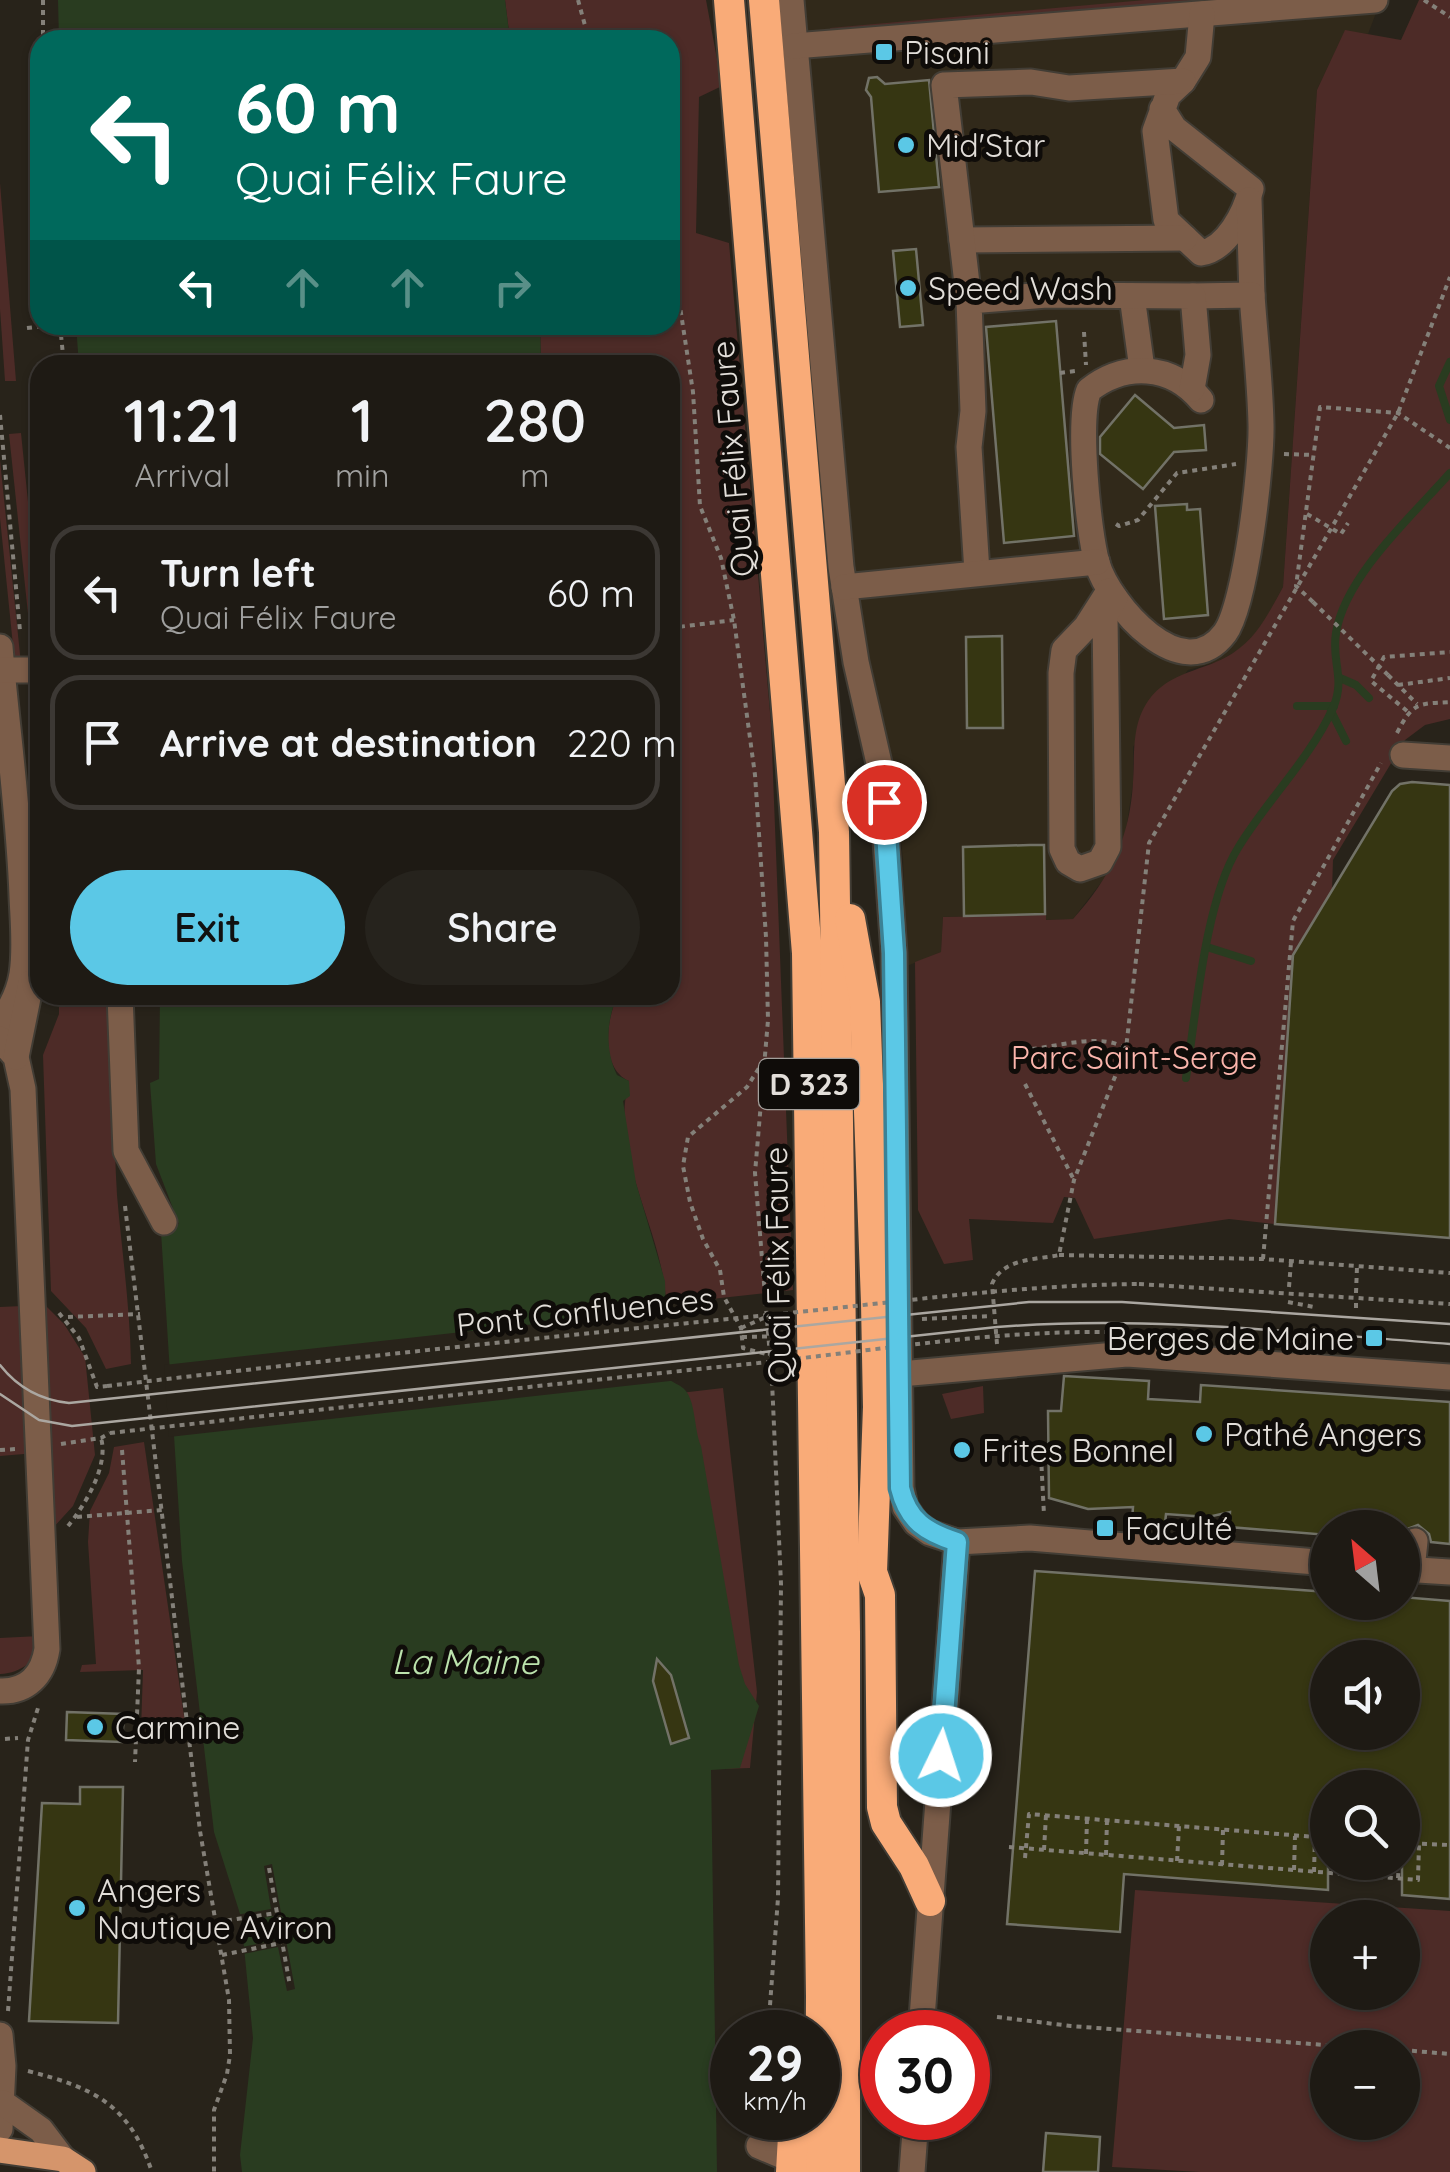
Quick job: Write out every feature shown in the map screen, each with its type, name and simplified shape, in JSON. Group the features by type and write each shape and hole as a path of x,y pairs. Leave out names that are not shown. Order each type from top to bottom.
{"highway":[{"name":"Quai Félix Faure","path":"730,0 807,953 820,2172"},
{"name":"Quai Félix Faure","path":"764,0 834,832 844,1632 845,2172"},
{"path":"834,832 865,1002 878,1407 872,1572 880,1595 882,1807 886,1824 914,1866 930,1901"},
{"path":"844,1632 872,1572"},
{"path":"813,2010 821,1996"},
{"path":"791,2166 793,2140"}],"main road":[{"path":"0,2150 73,2166"}],"street":[{"path":"790,0 844,587 856,662 882,772 894,953 900,1488 905,1507 930,1534 957,1542 1030,1538 1310,1561"},
{"path":"794,46 1375,0"},
{"path":"1162,109 1174,128 1251,189 1222,246 1201,253 1166,220 1155,131 1162,109 1168,95 1183,81 1201,45 1202,14"},
{"path":"977,572 969,447 973,412 969,301 944,85 1030,82 1069,88 1183,81"},
{"path":"1193,296 1198,355 1196,394 1170,374 1142,370 1102,379 1089,390 1081,432 1096,562 1112,595 1152,638 1170,649 1200,649 1219,639 1243,588 1262,427 1249,197"},
{"path":"962,240 1185,238"},
{"path":"969,301 1047,295 1252,295"},
{"path":"1132,296 1142,370"},
{"path":"844,587 1096,562"},
{"path":"1112,595 1105,616 1108,847 1094,866 1080,868 1068,862 1062,849 1062,661 1064,650 1112,595"},
{"path":"0,1023 14,1005 24,933 21,861 1,658 30,667"},
{"path":"1395,748 1450,758"},
{"path":"24,933 30,962"},
{"path":"865,1002 894,953"},
{"path":"0,1691 22,1688 34,1680 46,1658 23,1089 8,1048 30,998"},
{"path":"120,1005 126,1151 164,1222"},
{"path":"900,1374 1126,1354 1410,1387 1450,1377"},
{"path":"923,2010 957,1542"},
{"path":"1420,1570 1450,1572"},
{"path":"0,2129 3,2030"},
{"path":"3,2103 41,2130 73,2166"},
{"path":"912,2172 914,2140"},
{"path":"759,2146 791,2166"}],"path":[{"path":"43,0 43,30"},
{"path":"578,0 586,30"},
{"path":"1424,0 1450,16"},
{"path":"1059,1255 1074,1180 1126,1049 1149,843 1398,413 1450,277"},
{"path":"680,306 693,392 700,506 720,558 734,620 755,775 766,936 768,1020 755,1172 770,1355 780,1584 778,1898 770,2010"},
{"path":"1084,332 1089,390"},
{"path":"1296,586 1320,408 1398,413 1450,448"},
{"path":"1117,525 1138,520 1177,473 1277,454 1314,456"},
{"path":"1307,514 1341,534 1348,522"},
{"path":"1296,586 1417,704"},
{"path":"680,627 734,620"},
{"path":"1408,712 1371,681 1384,656 1450,652"},
{"path":"1398,685 1450,678"},
{"path":"1263,1259 1292,921 1395,748 1408,712 1417,704 1450,702"},
{"path":"1032,1049 1098,1042 1117,1043 1126,1049"},
{"path":"765,1058 747,1087 688,1138 683,1166 703,1239 720,1270 724,1297 741,1328 742,1348 770,1355"},
{"path":"1025,1084 1074,1180"},
{"path":"125,1203 200,1831 231,2033 227,2074 214,2110 214,2172"},
{"path":"998,1356 992,1284 1000,1271 1012,1264 1059,1255 1263,1259 1450,1274"},
{"path":"1289,1288 1290,1262"},
{"path":"1356,1292 1358,1266"},
{"name":"Pont Confluences","path":"55,1309 79,1338 96,1387 396,1352 1073,1285 1139,1284 1450,1304"},
{"path":"1288,1302 1314,1307"},
{"path":"1356,1303 1356,1310"},
{"path":"68,1317 140,1314"},
{"path":"917,1320 994,1316"},
{"path":"741,1328 766,1317"},
{"path":"40,1447 101,1438 110,1433 792,1360 940,1340 1039,1333 1136,1333"},
{"path":"742,1338 790,1336"},
{"path":"64,1531 99,1467 101,1438"},
{"path":"122,1450 139,1668 135,1762"},
{"path":"1018,1460 1049,1455"},
{"path":"1041,1456 1044,1516"},
{"path":"74,1518 162,1510"},
{"path":"3,2030 13,1976 28,1740 40,1700"},
{"path":"137,1735 188,1730"},
{"path":"4,1739 18,1738"},
{"path":"1025,1858 1029,1814 1310,1837"},
{"path":"1044,1851 1046,1815"},
{"path":"1086,1854 1087,1819"},
{"path":"1106,1856 1107,1820"},
{"path":"1177,1862 1179,1826"},
{"path":"1222,1865 1223,1830"},
{"path":"1294,1870 1295,1836"},
{"path":"1420,1844 1450,1845"},
{"path":"1008,1847 1310,1872"},
{"path":"269,1868 290,1986"},
{"path":"216,1922 277,1912"},
{"path":"222,1955 282,1943"},
{"path":"997,2017 1310,2044"},
{"path":"1420,2052 1450,2054"},
{"path":"23,2070 68,2082 100,2099 136,2132 152,2172"}],"shaded area":[{"path":"796,0 1381,0 1368,34 1345,31 1317,90 1283,587 1261,628 1242,648 1217,662 1188,670 1133,747 1133,783 1124,844 1113,867 1073,919 1046,920 1045,915 943,917 941,952 907,966 903,859 895,788 852,572 830,292"}],"green space":[{"path":"505,0 706,0 722,86 699,97 696,233 729,243 771,724 793,1290 666,1304 663,1276 626,1137 624,1109 629,1081 613,1065 608,1042 615,1005 680,1005 680,355 541,355 540,335 680,335 680,30 509,30"},
{"path":"1145,0 1217,0 831,34 830,28"},
{"name":"Parc Saint-Serge","path":"1419,0 1450,0 1450,719 1425,725 1405,740 1333,860 1332,891 1293,955 1275,1224 1229,1219 1094,1239 1075,1198 1064,1197 1053,1223 969,1219 973,1260 944,1264 918,1210 915,962 941,952 943,917 1046,915 1046,920 1073,919 1098,888 1122,839 1131,802 1136,730 1148,701 1166,683 1242,647 1283,587 1317,90 1345,30 1401,40"},
{"path":"0,183 16,381 5,381 0,309"},
{"path":"21,433 30,521 30,633 9,434"},
{"path":"0,460 21,664 15,665 0,518"},
{"path":"59,1005 108,1005 117,1195 131,1364 106,1369 86,1328 51,1291 43,1055"},
{"path":"45,1305 64,1324 85,1357 95,1455 73,1506 52,1529 48,1452 0,1456 0,1307"},
{"path":"983,1386 984,1413 951,1419 942,1394"},
{"path":"723,1388 757,1692 750,1768 720,1769 629,1399"},
{"path":"144,1442 185,1723 141,1730 143,1670 80,1672 82,1665 96,1664 88,1542 90,1511 109,1473 114,1447"},
{"path":"40,1636 28,1664 0,1674 0,1638"},
{"path":"1135,1890 1310,1902 1310,2010 1420,2010 1420,1909 1450,1911 1450,2172 1200,2172 1112,2167"}],"water":[{"path":"58,0 505,0 509,30 59,30"},
{"path":"77,335 540,335 541,355 78,355"},
{"name":"La Maine","path":"160,1005 614,1005 609,1045 617,1075 629,1081 630,1096 623,1101 636,1183 665,1281 668,1379 687,1393 693,1407 739,1665 759,1706 740,1768 711,1770 715,2010 710,2010 710,2140 717,2140 717,2172 242,2172 240,2155 253,2038 241,1917 214,1832 182,1561 161,1232 179,1224 156,1164 150,1083 159,1079"}],"pier":[{"path":"671,1309 672,1376 679,1380 169,1437 164,1365"},
{"path":"272,1864 295,1989 287,1991 278,1947 243,1954 242,1947 277,1940 273,1916 238,1923 236,1915 271,1909 264,1866"}],"building":[{"name":"Mid'Star","path":"877,77 885,84 929,80 939,187 879,192 871,97 866,90 869,78"},
{"name":"Speed Wash","path":"916,249 923,325 900,327 893,251"},
{"path":"1056,321 1074,536 1004,543 986,327"},
{"path":"1135,395 1174,428 1204,425 1206,450 1174,452 1143,489 1100,454 1100,437"},
{"path":"1187,504 1187,510 1200,509 1208,615 1164,619 1155,506"},
{"path":"1002,636 1003,728 967,728 966,637"},
{"path":"1400,784 1450,785 1450,1238 1275,1224 1293,955 1392,791"},
{"path":"1044,845 1045,914 964,916 963,847"},
{"name":"Pathé Angers","path":"1064,1376 1149,1381 1148,1399 1200,1402 1201,1385 1450,1402 1450,1544 1431,1542 1429,1534 1420,1527 1420,1510 1310,1510 1310,1534 1229,1527 1230,1512 1208,1517 1166,1514 1165,1523 1132,1521 1133,1507 1088,1509 1049,1498 1048,1411 1061,1411"},
{"path":"1035,1571 1310,1591 1310,1620 1420,1620 1420,1598 1450,1601 1450,1899 1402,1895 1402,1880 1420,1880 1420,1770 1310,1770 1310,1880 1328,1880 1328,1890 1124,1874 1120,1932 1007,1924"},
{"path":"657,1659 671,1675 689,1738 671,1744 653,1681"},
{"name":"Carmine","path":"67,1712 124,1714 122,1742 66,1740"},
{"name":"Angers Nautique Aviron","path":"80,1787 123,1787 118,2023 29,2021 42,1803 80,1804"},
{"path":"1046,2133 1100,2137 1098,2172 1043,2172"}],"waterway":[{"path":"1450,362 1439,386 1450,420"},
{"path":"1186,1078 1203,959 1227,870 1249,830 1313,745 1333,708 1338,688 1336,633 1352,590 1382,547 1450,473"},
{"path":"1340,678 1356,685 1369,698"},
{"path":"1297,706 1334,706"},
{"path":"1331,711 1346,741"},
{"path":"1207,947 1251,961"}],"tram line":[{"path":"0,1365 30,1392 69,1403 1029,1302 1122,1302 1450,1324"},
{"path":"0,1394 39,1420 72,1426 997,1327 1167,1324 1450,1344"}],"place":[{"name":"Pisani","path":"884,52"},
{"name":"Mid'Star","path":"906,145"},
{"name":"Speed Wash","path":"908,288"},
{"name":"Berges de Maine","path":"1374,1338"},
{"name":"Pathé Angers","path":"1204,1434"},
{"name":"Frites Bonnel","path":"962,1450"},
{"name":"Faculté","path":"1105,1528"},
{"name":"Carmine","path":"95,1727"},
{"name":"Angers Nautique Aviron","path":"77,1908"}],"route":[{"path":"884,802 894,953 900,1488 905,1507 916,1522 930,1534 957,1542 941,1756"}]}
